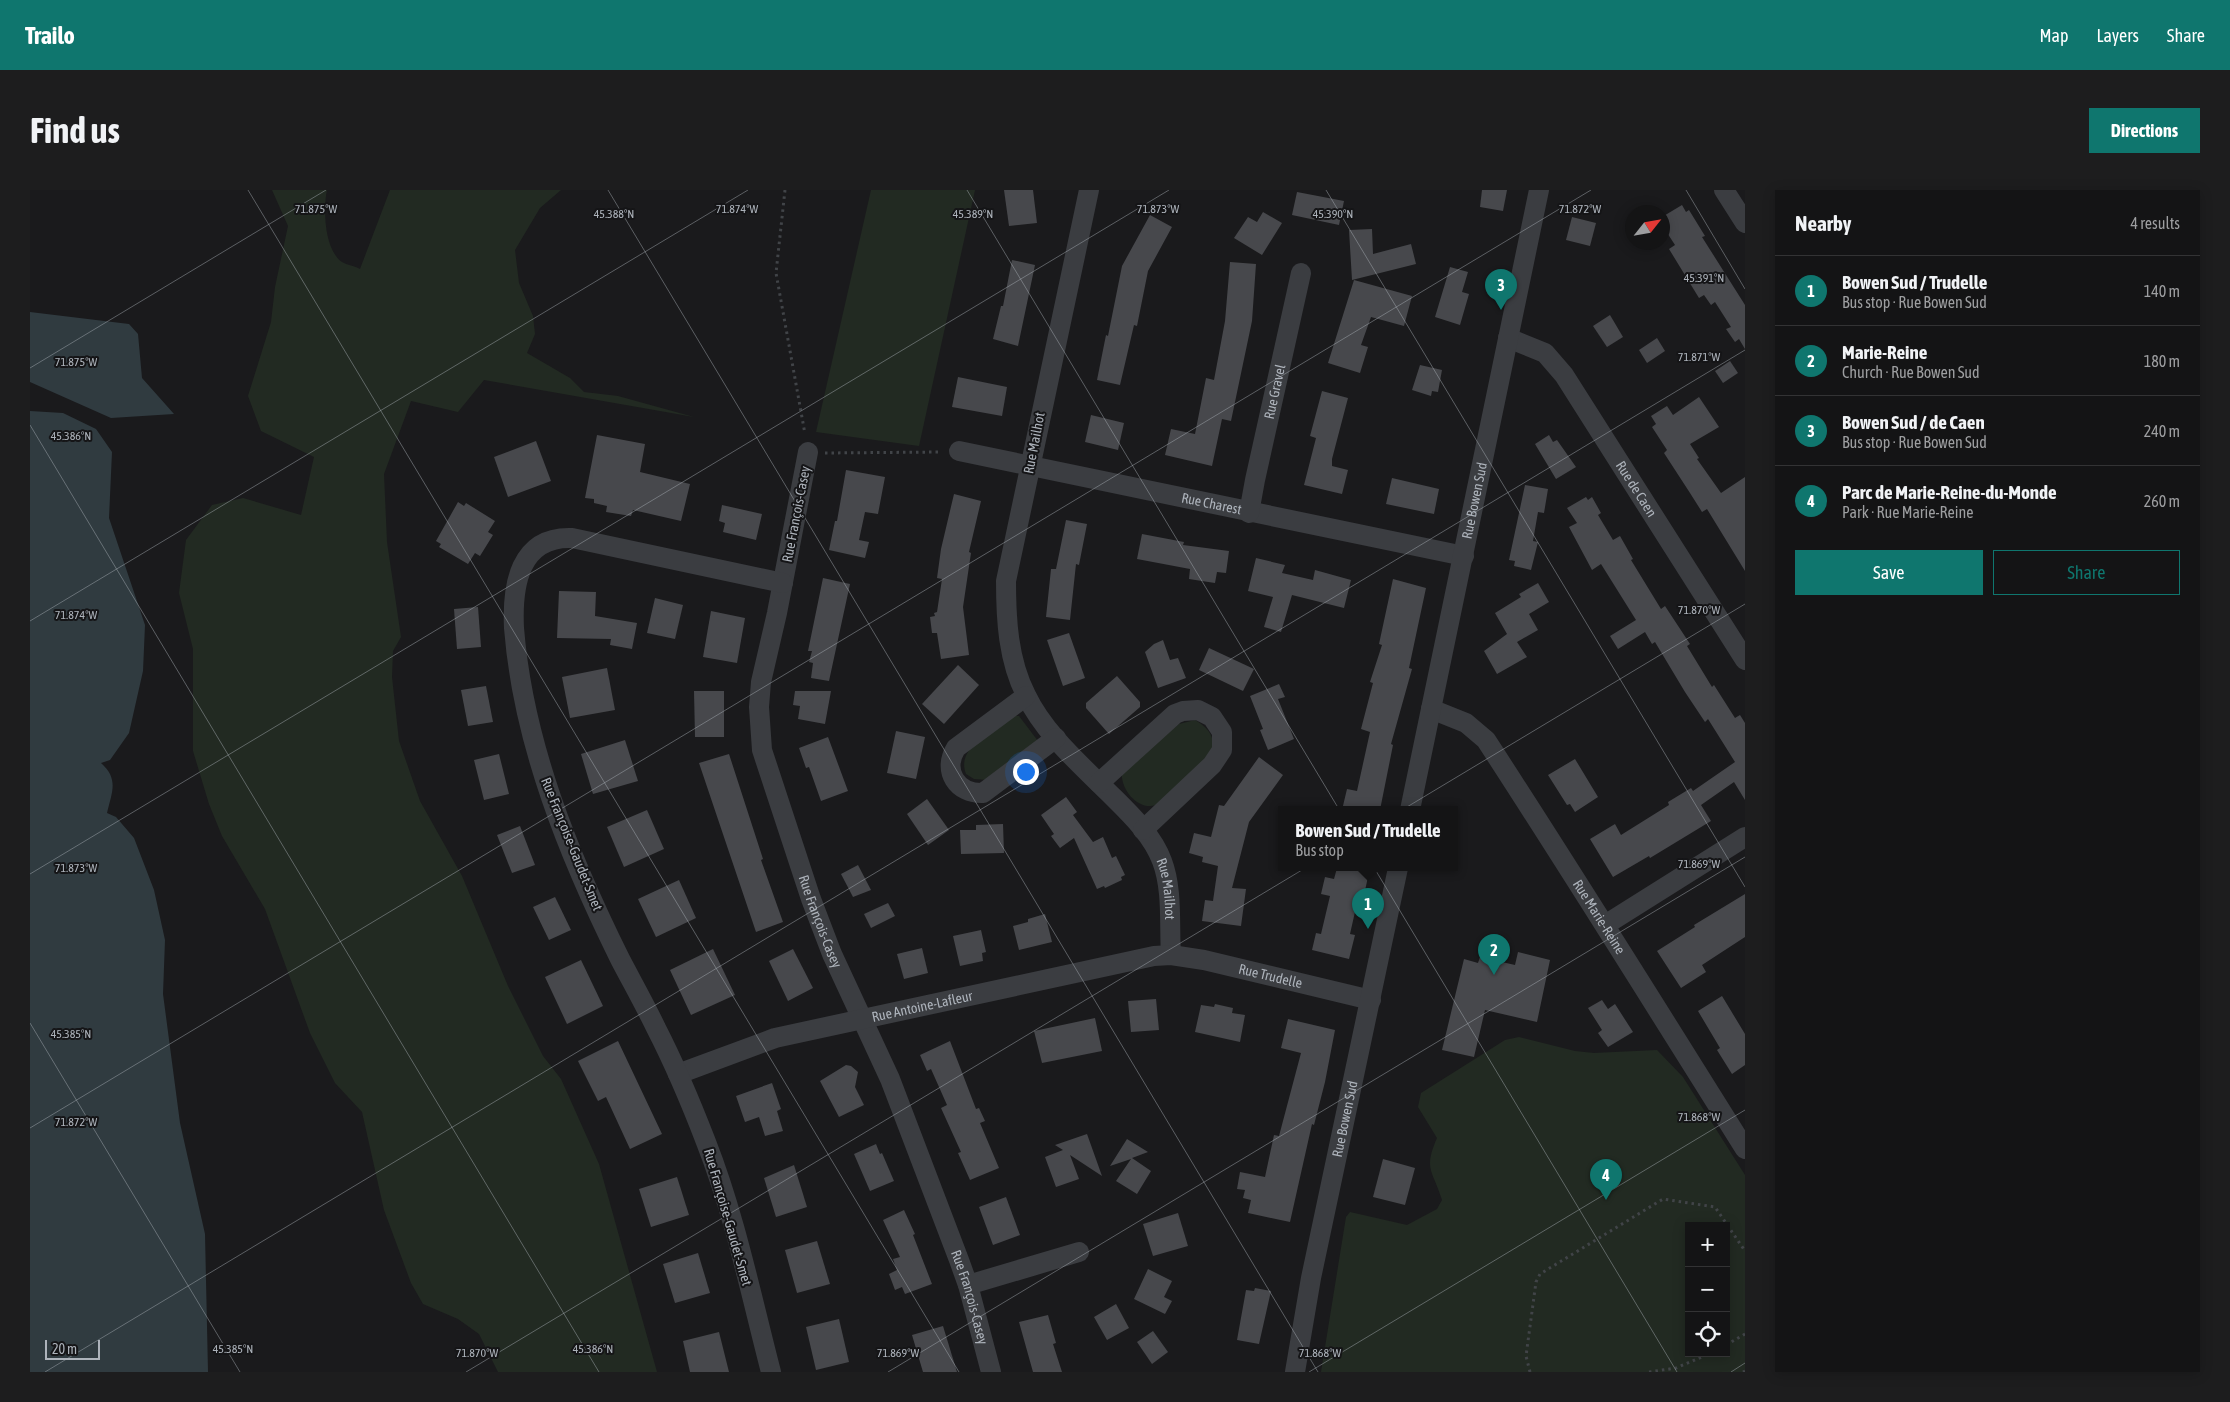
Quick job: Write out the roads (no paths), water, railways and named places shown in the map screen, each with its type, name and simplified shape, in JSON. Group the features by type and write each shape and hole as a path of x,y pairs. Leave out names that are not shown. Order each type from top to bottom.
{"street":[{"name":"Rue Mailhot","path":"1089,190 1006,581 1009,640 1017,675 1026,696 1056,738 1154,844 1168,877 1171,955"},
{"name":"Rue Bowen Sud","path":"1411,806 1539,190"},
{"path":"1724,190 1745,223"},
{"name":"Rue Gravel","path":"1249,512 1254,480 1301,273"},
{"name":"Rue de Caen","path":"1508,338 1545,353 1564,375 1745,660"},
{"name":"Rue Charest","path":"959,451 1464,556"},
{"name":"Rue François-Casey","path":"808,452 783,583 761,682 758,707 762,750 811,899 832,954 903,1111 968,1285 991,1372"},
{"name":"Rue Françoise-Gaudet-Smet","path":"771,1372 719,1177 678,1074 588,890 547,785 525,708 517,667 513,608 519,570 529,555 544,543 557,537 572,538 783,583"},
{"path":"1026,696 956,748 951,755 950,771 957,785 974,794 983,793 1056,738"},
{"name":"Rue Marie-Reine","path":"1431,709 1466,723 1486,740 1605,924 1745,1149"},
{"path":"1098,783 1175,714 1182,711 1198,710 1212,717 1222,732 1223,741 1218,759 1143,830"},
{"path":"1605,924 1745,837"},
{"name":"Rue Bowen Sud","path":"1295,1372 1311,1278 1397,871"},
{"name":"Rue Antoine-Lafleur","path":"678,1074 756,1044 1135,958 1171,955"},
{"name":"Rue Trudelle","path":"1171,955 1204,960 1371,1000"},
{"path":"968,1285 1079,1252"}],"place":[{"name":"Bowen Sud / de Caen","path":"1501,310"},
{"name":"Bowen Sud / Trudelle","path":"1368,929"},
{"name":"Marie-Reine","path":"1494,975"},
{"name":"Parc de Marie-Reine-du-Monde","path":"1606,1200"}]}
